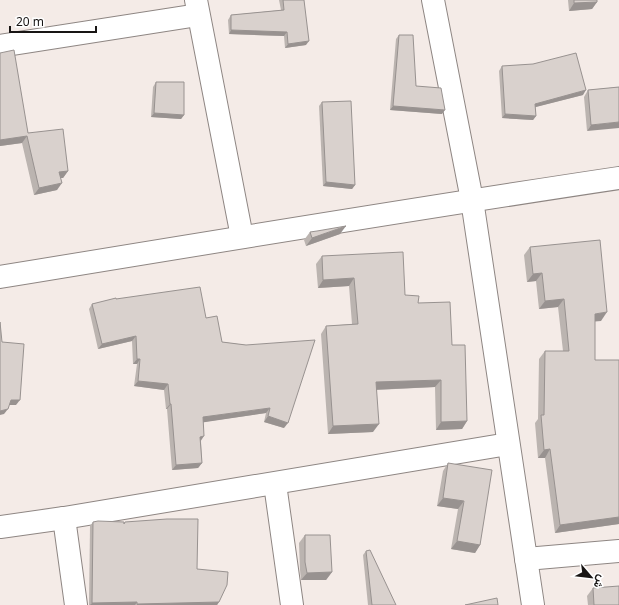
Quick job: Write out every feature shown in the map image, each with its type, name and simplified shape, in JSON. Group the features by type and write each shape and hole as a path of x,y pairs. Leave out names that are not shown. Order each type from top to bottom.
{"street":[{"path":"433,0 472,200 533,605"},
{"path":"0,46 197,8 242,237"},
{"path":"0,278 242,237 619,178"},
{"path":"0,527 275,484 508,444"},
{"path":"275,484 292,605"},
{"path":"64,518 76,605"},
{"path":"526,559 619,551"}],"building":[{"path":"283,0 304,0 309,41 288,44 287,32 231,30 231,15 284,10"},
{"path":"574,0 597,0 597,2 574,3"},
{"path":"399,35 413,35 416,86 441,88 445,110 393,106"},
{"path":"14,50 28,133 63,129 68,171 59,172 62,183 39,188 27,136 0,140 0,53"},
{"path":"576,53 586,90 535,104 536,116 505,114 502,66 533,64"},
{"path":"156,82 184,82 184,115 154,113"},
{"path":"619,87 619,122 591,125 588,90"},
{"path":"351,101 355,185 326,182 322,102"},
{"path":"346,226 312,238 310,232 317,231"},
{"path":"600,240 607,312 595,314 595,360 619,360 619,517 560,525 550,449 544,450 541,415 544,415 545,351 569,351 564,299 545,301 542,273 533,274 530,247"},
{"path":"403,252 405,295 419,296 418,303 450,302 452,345 465,345 467,421 441,422 441,380 376,382 379,424 333,426 326,326 358,324 354,278 323,280 322,256"},
{"path":"200,287 206,318 217,316 222,342 246,345 315,340 288,423 268,416 270,408 203,417 204,436 200,437 202,463 176,465 168,384 138,381 140,359 137,359 136,336 102,344 92,304 116,298"},
{"path":"0,322 2,342 24,344 20,400 11,400 8,409 0,411"},
{"path":"448,463 492,470 480,545 457,541 464,501 443,498"},
{"path":"167,519 198,519 197,569 228,572 227,585 219,602 137,604 137,602 92,603 93,522 124,522 124,524 125,522"},
{"path":"305,535 330,535 332,572 307,573 305,562"},
{"path":"370,550 396,605 372,605 366,551"},
{"path":"619,586 619,605 594,605 593,588"},
{"path":"497,598 498,605 465,605"}]}
